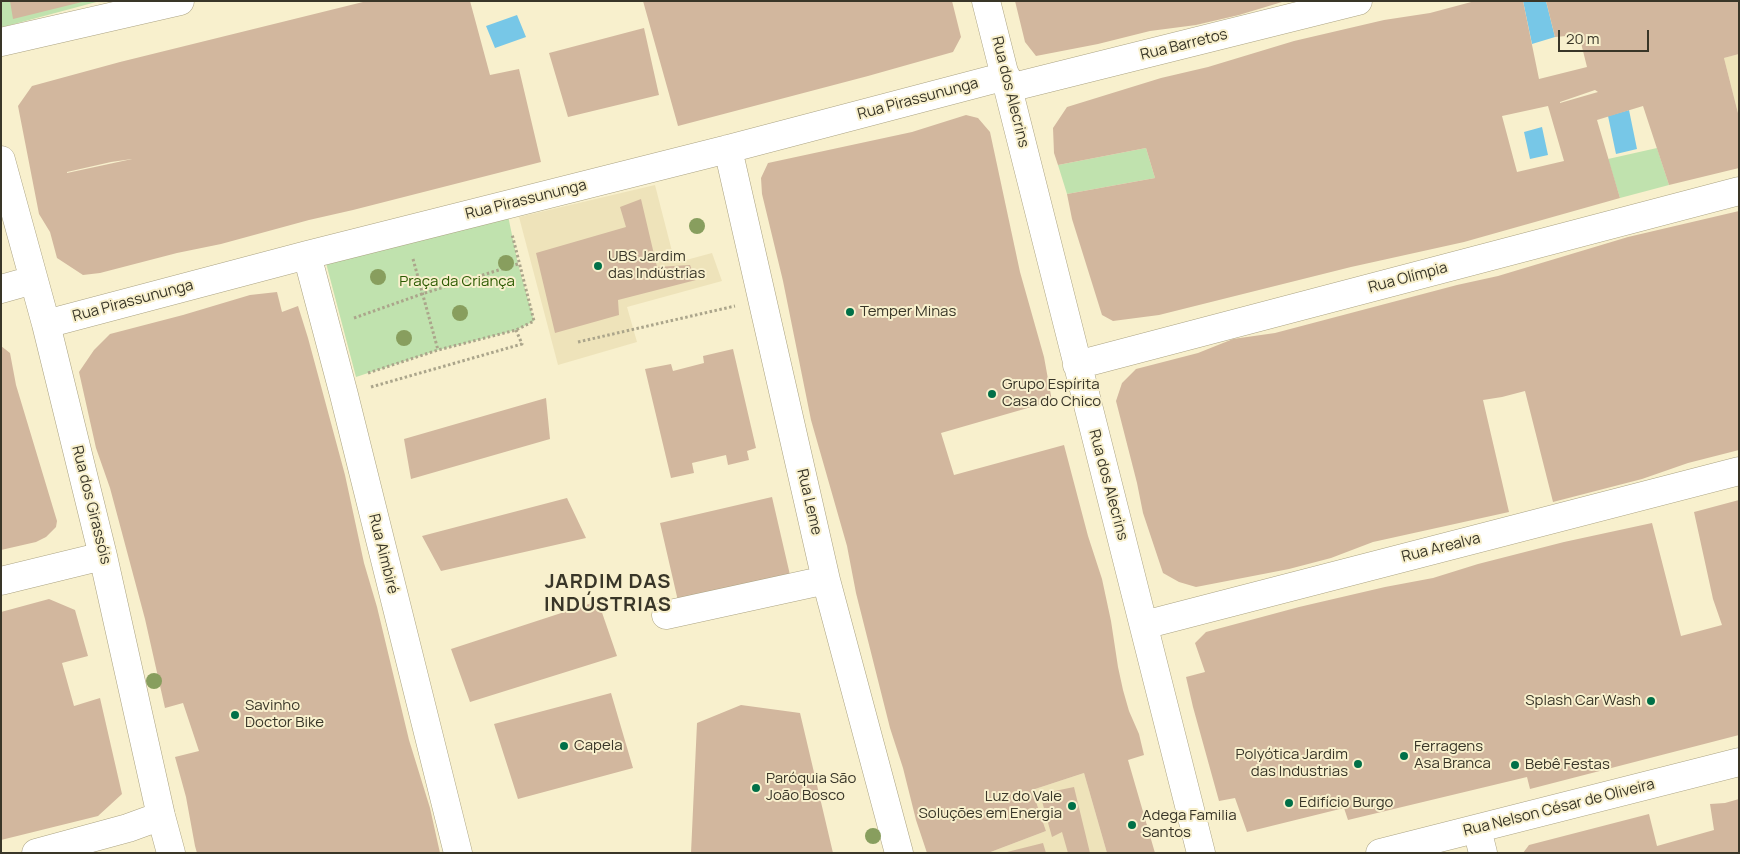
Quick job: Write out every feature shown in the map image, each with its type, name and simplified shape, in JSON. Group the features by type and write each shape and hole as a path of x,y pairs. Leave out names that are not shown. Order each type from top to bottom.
{"street":[{"path":"1,42 180,1"},
{"name":"Rua dos Alecrins","path":"986,1 1201,853"},
{"name":"Rua Barretos","path":"1007,82 1358,1"},
{"name":"Rua Pirassununga","path":"46,324 306,255 728,149 1007,82"},
{"name":"Rua Leme","path":"728,149 826,580 899,853"},
{"name":"Rua dos Girassóis","path":"1,160 46,324 104,556 161,816 171,853"},
{"name":"Rua Olímpia","path":"1077,365 1739,191"},
{"name":"Rua Aimbiré","path":"306,255 344,395 458,853"},
{"path":"1,289 33,280"},
{"name":"Rua Arealva","path":"1144,625 1739,471"},
{"path":"1,581 104,556"},
{"path":"666,615 826,580"},
{"name":"Rua Nelson César de Oliveira","path":"1380,853 1480,841 1739,762"},
{"path":"36,853 128,828 161,816"}],"path":[{"path":"365,374 438,350 516,330 534,320 518,264 510,225"},
{"path":"411,251 438,350"},
{"path":"351,320 422,294 518,264"},
{"path":"578,342 762,300"},
{"path":"344,395 522,344 516,330"}],"shaded area":[{"path":"1739,54 1739,117 1724,58"},
{"path":"655,185 675,263 712,253 722,281 627,307 637,342 558,365 519,217"},
{"path":"1084,773 1107,853 988,853 1046,831 1032,790"}],"green space":[{"path":"1,1 100,1 3,27 1,26"},
{"path":"1146,148 1155,178 1067,194 1058,165"},
{"path":"1657,148 1669,185 1620,198 1608,159"},
{"name":"Praça da Criança","path":"506,206 518,264 534,321 516,330 438,350 356,377 326,263"}],"water":[{"path":"1523,1 1546,1 1555,37 1532,44"},
{"path":"517,15 526,37 495,48 486,26"},
{"path":"1629,110 1637,149 1616,154 1608,116"},
{"path":"1542,127 1548,155 1530,159 1524,132"}],"building":[{"path":"10,1 82,1 82,2 13,19"},
{"path":"367,1 470,1 490,75 519,69 541,162 221,244 177,253 100,273 83,275 57,258 50,232 39,214 18,106 32,86 120,62","holes":["132,159 67,173 111,162"]},
{"path":"643,1 952,1 961,37 953,52 678,126"},
{"path":"1015,1 1282,2 1196,25 1150,31 1098,44 1036,56 1025,42"},
{"path":"1475,1 1523,1 1539,79 1587,67 1579,35 1555,37 1546,1 1739,1 1739,54 1724,58 1739,117 1739,168 1669,185 1643,106 1597,120 1620,198 1464,242 1351,267 1159,315 1113,321 1102,315 1072,219 1067,194 1155,178 1146,148 1058,165 1054,153 1053,128 1067,107 1161,78 1208,67 1294,41 1384,20 1430,13","holes":["1595,90 1598,92 1560,103 1560,102","1548,106 1564,161 1517,172 1502,116"]},
{"path":"644,28 659,95 568,117 549,53"},
{"path":"966,115 978,118 990,132 1020,272 1044,357 1052,401 941,433 954,475 1064,445 1088,536 1102,579 1123,690 1129,711 1139,734 1144,755 1128,760 1155,853 1107,853 1084,773 1032,790 1046,831 988,853 927,853 890,728 856,593 847,546 811,420 783,281 762,194 761,178 768,163 912,132"},
{"name":"UBS Jardim das Indústrias","path":"641,199 657,267 690,265 696,280 618,300 619,315 555,333 536,253 626,227 620,207"},
{"path":"1739,211 1739,450 1688,463 1642,479 1553,502 1525,391 1483,400 1509,512 1373,542 1331,558 1289,569 1196,587 1179,582 1163,573 1143,513 1116,401 1122,383 1136,369 1198,353 1233,339 1275,333 1498,276 1628,237"},
{"path":"277,292 282,312 298,306 308,338 345,475 364,563 377,607 409,740 430,808 440,853 197,853 186,797 175,757 199,751 183,703 165,708 145,619 110,488 96,448 79,372 94,350 110,334 250,295"},
{"path":"1,346 10,353 16,385 57,521 56,527 46,537 36,542 1,550"},
{"path":"733,349 756,448 747,451 749,460 728,465 726,455 692,463 694,473 671,478 645,369 671,364 673,371 704,363 703,356"},
{"path":"546,398 550,439 411,479 404,439"},
{"path":"772,497 790,575 678,601 660,523"},
{"path":"567,498 586,538 441,571 422,536"},
{"path":"1739,500 1739,735 1530,789 1527,777 1348,820 1344,808 1247,832 1235,798 1219,801 1186,677 1205,672 1195,643 1206,632 1299,607 1433,578 1478,564 1564,542 1652,523 1681,636 1722,625 1713,599 1694,512"},
{"path":"49,599 75,610 88,656 62,663 74,706 100,698 122,794 98,816 1,840 1,612"},
{"path":"598,601 617,656 470,702 451,649"},
{"name":"Capela","path":"611,693 633,768 518,799 494,724"},
{"name":"Paróquia São João Bosco","path":"741,705 800,713 833,853 691,853 697,723"},
{"path":"1074,787 1090,853 1068,853 1062,832 1052,837 1040,794"},
{"path":"1739,799 1739,853 1523,853 1529,845 1649,814 1657,846 1714,830 1710,804 1725,803"},
{"path":"1043,843 1046,853 1007,853 1007,852"}],"place":[{"name":"UBS Jardim das Indústrias","path":"598,266"},
{"name":"Temper Minas","path":"850,312"},
{"name":"Grupo Espírita Casa do Chico","path":"992,394"},
{"name":"Splash Car Wash","path":"1651,701"},
{"name":"Savinho Doctor Bike","path":"235,715"},
{"name":"Capela","path":"564,746"},
{"name":"Ferragens Asa Branca","path":"1404,756"},
{"name":"Polyótica Jardim das Industrias","path":"1358,764"},
{"name":"Bebê Festas","path":"1515,765"},
{"name":"Paróquia São João Bosco","path":"756,788"},
{"name":"Edifício Burgo","path":"1289,803"},
{"name":"Luz do Vale Soluções em Energia","path":"1072,806"},
{"name":"Adega Familia Santos","path":"1132,825"}],"district":[{"name":"JARDIM DAS INDÚSTRIAS","path":"608,594"}]}
